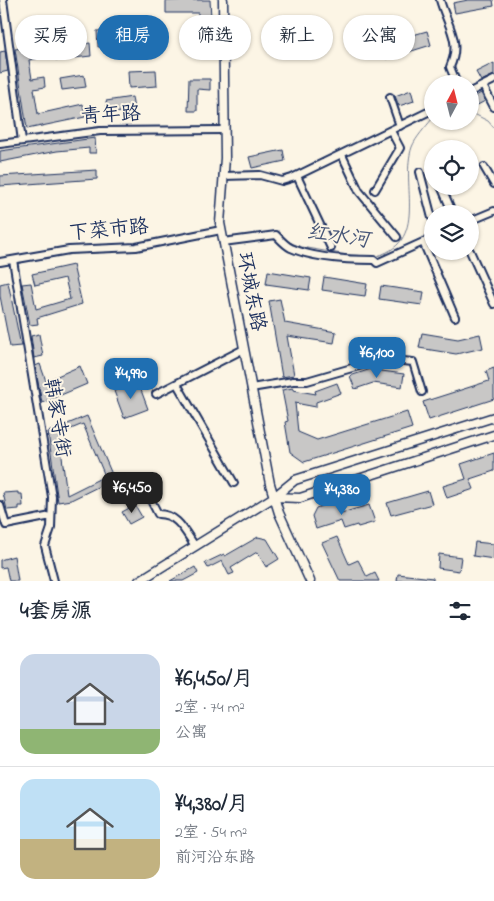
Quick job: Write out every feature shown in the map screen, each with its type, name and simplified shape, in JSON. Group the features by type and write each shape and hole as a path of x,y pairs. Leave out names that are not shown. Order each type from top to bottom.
{"main road":[{"name":"环城东路","path":"223,0 224,176 221,230 274,497 310,581"},
{"path":"139,581 274,497 295,480 494,417"},
{"path":"274,497 300,498 494,435"}],"street":[{"path":"3,0 22,140"},
{"path":"440,0 456,43 455,57 450,67 453,75"},
{"path":"479,88 494,80"},
{"path":"483,86 494,107"},
{"path":"390,97 400,126"},
{"path":"224,176 260,175 282,181 342,155 424,114"},
{"name":"青年路","path":"0,144 100,131 224,130"},
{"path":"375,190 400,148 391,131"},
{"path":"342,155 359,191 397,237"},
{"path":"484,166 494,184"},
{"path":"420,172 429,205"},
{"path":"297,176 331,248"},
{"path":"479,218 494,212"},
{"name":"下菜市路","path":"0,262 69,250 136,247 221,230"},
{"path":"224,242 276,235 289,247 317,255 374,260 378,263 423,242 455,318"},
{"name":"韩家寺街","path":"13,260 52,497 51,528 45,546 54,581"},
{"path":"474,260 494,304"},
{"path":"156,394 244,349"},
{"path":"252,388 293,381 307,381 383,359 413,362 422,392"},
{"path":"177,384 234,483"},
{"path":"142,483 158,514 165,514 178,520 195,546"},
{"path":"0,505 6,525 52,516"}],"building":[{"path":"210,0 211,15 166,13 166,1"},
{"path":"468,0 493,0 494,6 455,13 453,3"},
{"path":"427,31 431,45 415,50 415,34"},
{"path":"87,43 90,43 91,56 87,56"},
{"path":"5,51 8,71 0,73 0,52"},
{"path":"17,60 29,60 32,79 44,77 45,87 34,89 38,114 83,104 85,117 27,129"},
{"path":"494,63 494,75 481,81 476,72"},
{"path":"156,70 157,86 129,88 128,71"},
{"path":"84,75 86,87 62,90 60,79"},
{"path":"189,79 210,79 210,90 197,89 197,111 188,111"},
{"path":"411,90 414,101 399,106 395,96"},
{"path":"481,93 485,101 479,104 479,94"},
{"path":"132,97 134,110 108,114 106,101"},
{"path":"95,138 96,153 89,153 89,148 57,151 0,162 0,151"},
{"path":"283,150 285,161 252,168 249,157"},
{"path":"97,170 97,179 0,186 0,176"},
{"path":"73,265 82,304 37,318 38,324 30,325 22,284 31,283 36,309 70,299 65,278 35,285 32,274"},
{"path":"268,271 311,278 309,290 266,284"},
{"path":"324,277 367,284 365,296 322,290"},
{"path":"8,282 21,346 10,347 0,296 0,284"},
{"path":"381,286 424,292 422,305 379,299"},
{"path":"280,299 285,323 336,332 334,343 287,336 294,375 282,377 269,301"},
{"path":"422,333 458,339 480,334 483,348 456,354 419,348"},
{"path":"39,334 43,356 34,358 31,336"},
{"path":"40,364 46,381 80,366 87,384 42,403 35,366"},
{"path":"374,368 374,370 404,374 402,387 373,383 355,389 350,376"},
{"path":"494,368 494,399 429,420 423,402 489,381 486,371"},
{"path":"138,382 148,409 124,418 114,391"},
{"path":"337,383 341,393 316,402 316,407 295,403 298,432 317,440 407,412 412,428 304,462 290,452 285,422 288,421 282,390 293,388 293,390 316,394 315,391"},
{"path":"87,416 114,479 71,500 58,502 48,432","holes":["83,424 105,476 67,495 59,434"]},
{"path":"494,453 494,471 470,479 474,489 447,498 443,486 466,479 461,464"},
{"path":"428,491 432,504 391,515 387,503"},
{"path":"18,492 18,494 22,494 23,506 19,506 19,509 7,510 3,493"},
{"path":"332,502 339,506 341,513 369,505 375,522 344,529 341,521 316,529 312,516 316,508"},
{"path":"135,505 142,517 129,524 122,512"},
{"path":"258,537 267,539 279,559 266,567 257,552 231,568 234,573 229,575 222,561 208,568 205,563 224,554 225,556"},
{"path":"337,537 349,564 358,560 367,577 375,573 379,581 340,581 322,543"},
{"path":"475,542 494,544 494,559 473,556"},
{"path":"439,554 461,557 459,571 438,568"},
{"path":"14,556 18,581 9,581 6,567 0,568 0,560"},
{"path":"195,567 198,573 183,581 170,581"},
{"path":"398,574 433,578 433,581 397,581"}],"waterway":[{"name":"红水河","path":"479,116 488,121 494,128"},
{"name":"红水河","path":"373,257 391,250 402,240 407,226 409,211 409,162 412,147 424,129"},
{"name":"红水河","path":"287,241 301,247 354,256"}]}
